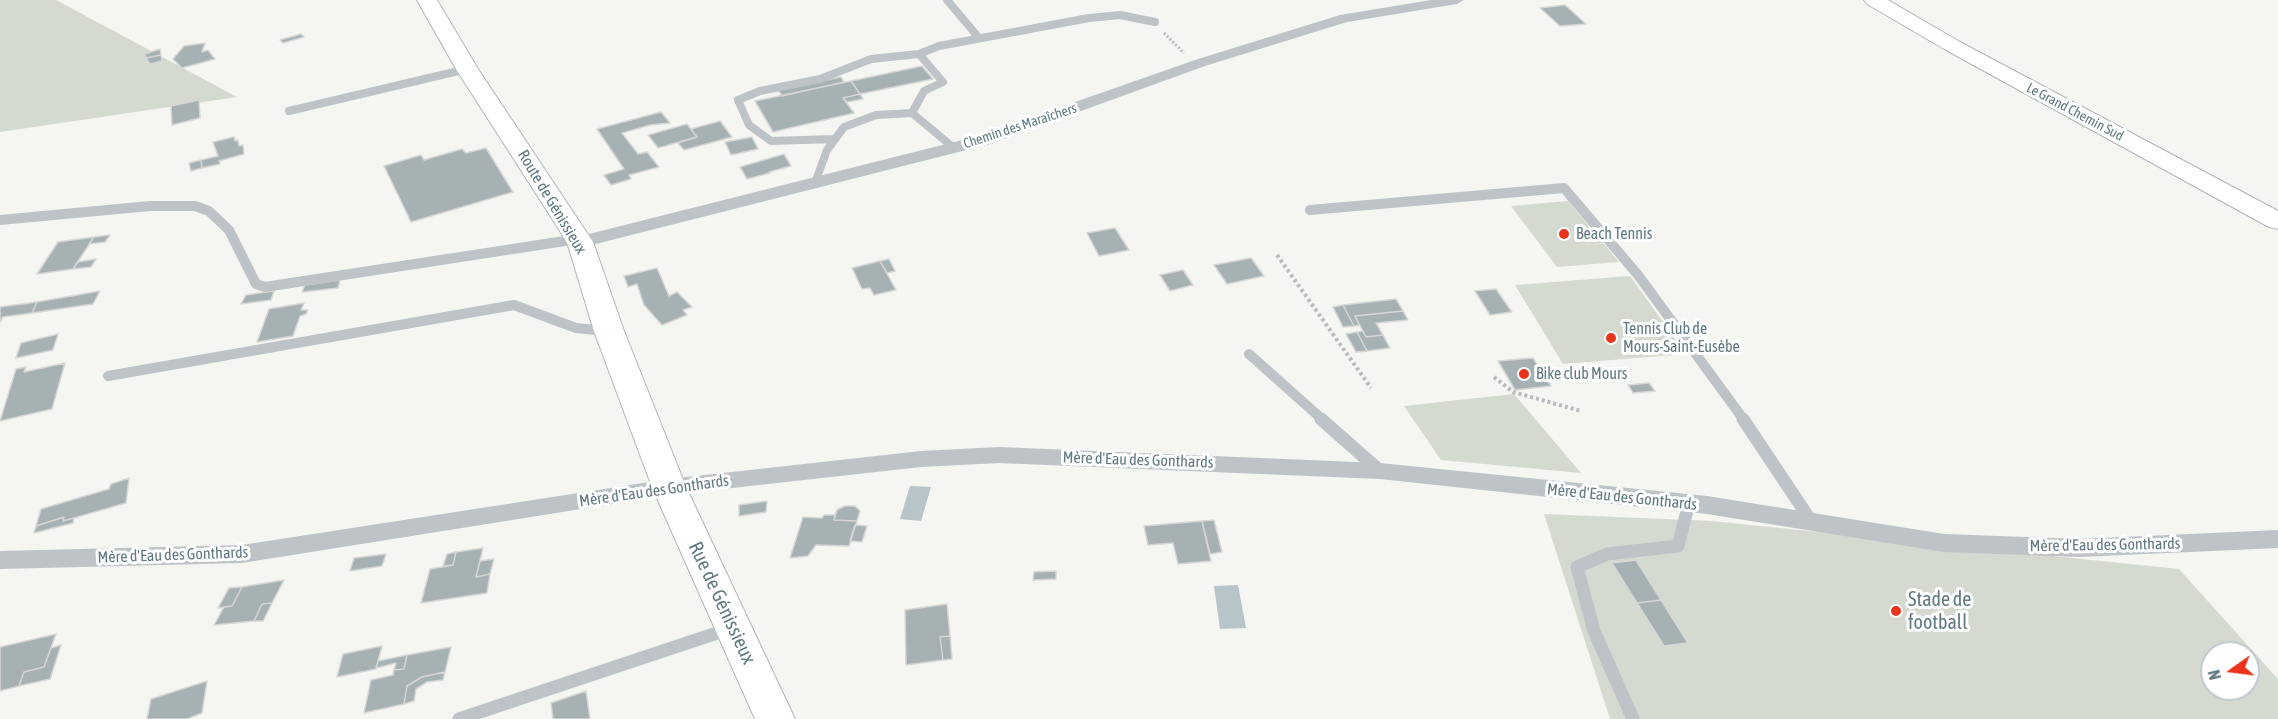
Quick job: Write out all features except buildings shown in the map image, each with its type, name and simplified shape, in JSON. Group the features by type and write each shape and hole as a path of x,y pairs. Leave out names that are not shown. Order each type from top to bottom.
{"street":[{"name":"Route de Génissieux","path":"427,0 467,69 579,241 609,331 669,487"},
{"name":"Chemin des Maraîchers","path":"579,241 984,140 1200,63 1345,18 1457,0"},
{"name":"Le Grand Chemin Sud","path":"1874,0 1953,46 2278,221"},
{"name":"Mère d'Eau des Gonthards","path":"0,560 242,554 669,487 921,459 999,454 1380,471 1689,503 1944,543 2079,548 2278,539"},
{"name":"Rue de Génissieux","path":"669,487 735,627 775,719"}],"lane":[{"path":"947,0 980,38"},
{"path":"835,140 771,141 749,125 738,100 760,91 820,79 871,59 919,54 939,46 980,38 1089,18 1120,15 1155,22"},
{"path":"912,112 924,91 943,82 919,54"},
{"path":"290,111 467,69"},
{"path":"815,183 827,150 844,127 876,115 912,112 929,124 954,148"},
{"path":"1310,210 1564,188 1638,275 1688,342 1730,399 1811,521"},
{"path":"0,220 150,206 195,206 209,211 229,230 256,284 265,287 579,241"},
{"path":"108,376 514,305 576,328 609,331"},
{"path":"1249,354 1380,471"},
{"path":"1633,719 1594,631 1577,567 1607,554 1677,546 1689,503"},
{"path":"459,719 735,627"}],"path":[{"path":"1277,255 1371,388"},
{"path":"1494,377 1513,392 1581,411"}],"shaded area":[{"path":"0,0 56,0 237,97 0,132"},
{"name":"Beach Tennis","path":"1568,201 1619,262 1557,267 1511,206"},
{"path":"1630,276 1686,354 1563,364 1515,285"},
{"path":"1514,394 1581,473 1441,460 1404,406"},
{"path":"910,486 931,487 921,521 900,519"},
{"name":"Stade de football","path":"1544,514 1712,521 2179,569 2244,641 2200,641 2200,701 2260,701 2260,659 2278,679 2278,719 1610,719"},
{"path":"1238,585 1246,628 1220,629 1214,586"}],"place":[{"name":"Beach Tennis","path":"1564,234"},
{"name":"Tennis Club de Mours-Saint-Eusèbe","path":"1611,338"},
{"name":"Bike club Mours","path":"1524,374"},
{"name":"Stade de football","path":"1896,611"}]}
